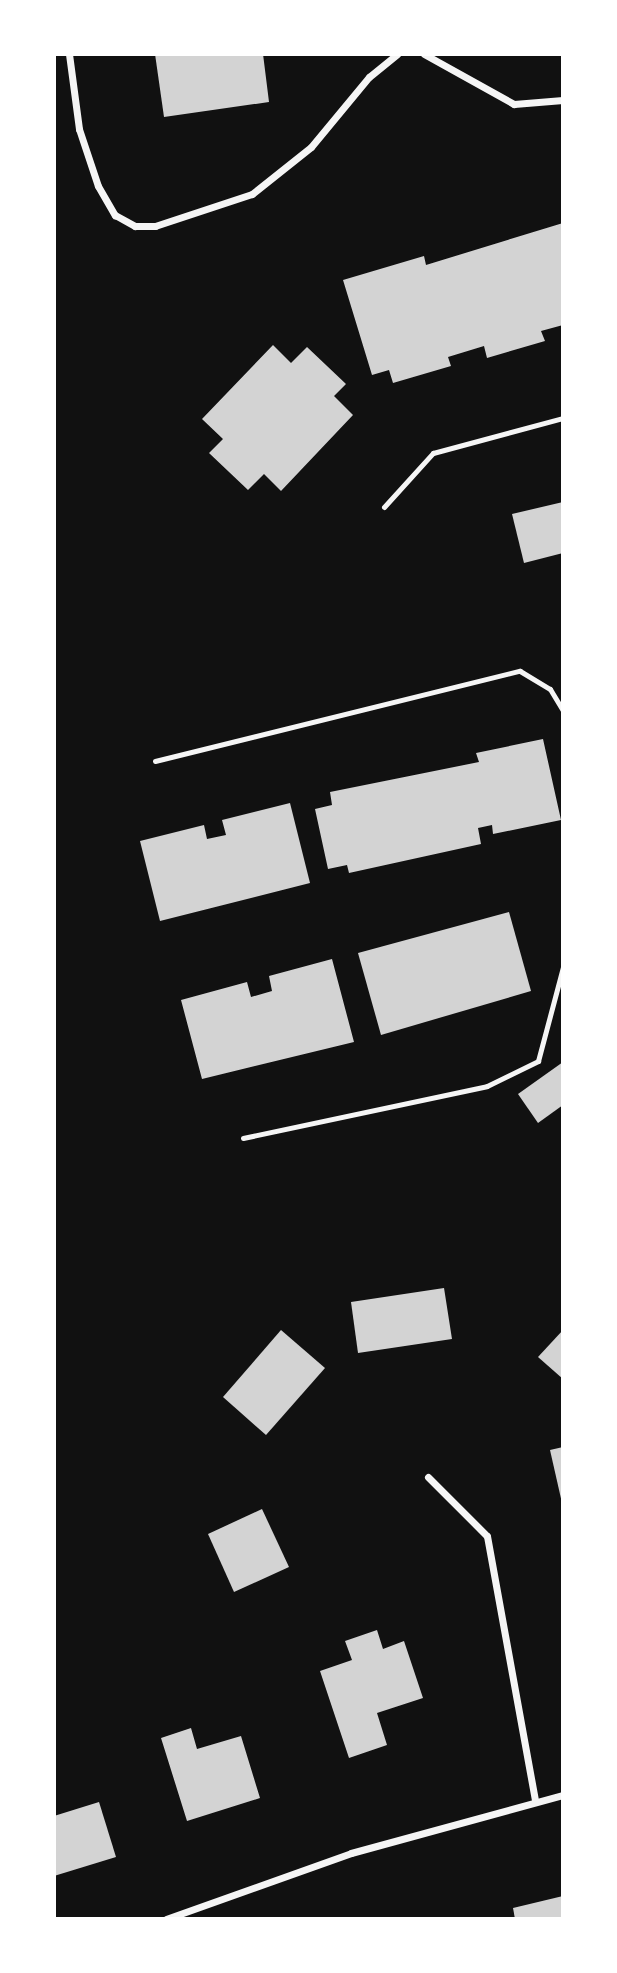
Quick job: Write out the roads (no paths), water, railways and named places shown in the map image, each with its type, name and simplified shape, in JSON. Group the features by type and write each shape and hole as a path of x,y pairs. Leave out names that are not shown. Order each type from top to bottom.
{"street":[{"path":"69,54 79,129 98,186 115,215 135,226 155,226 252,194 311,147 369,77 397,54"},
{"path":"424,54 514,104 563,100"},
{"path":"428,1477 487,1536 535,1801"},
{"path":"166,1919 351,1853 563,1795"}],"lane":[{"path":"384,507 433,453 563,418"},
{"path":"155,761 520,671 550,689 563,711"},
{"path":"243,1138 487,1086 538,1061 563,967"}]}
